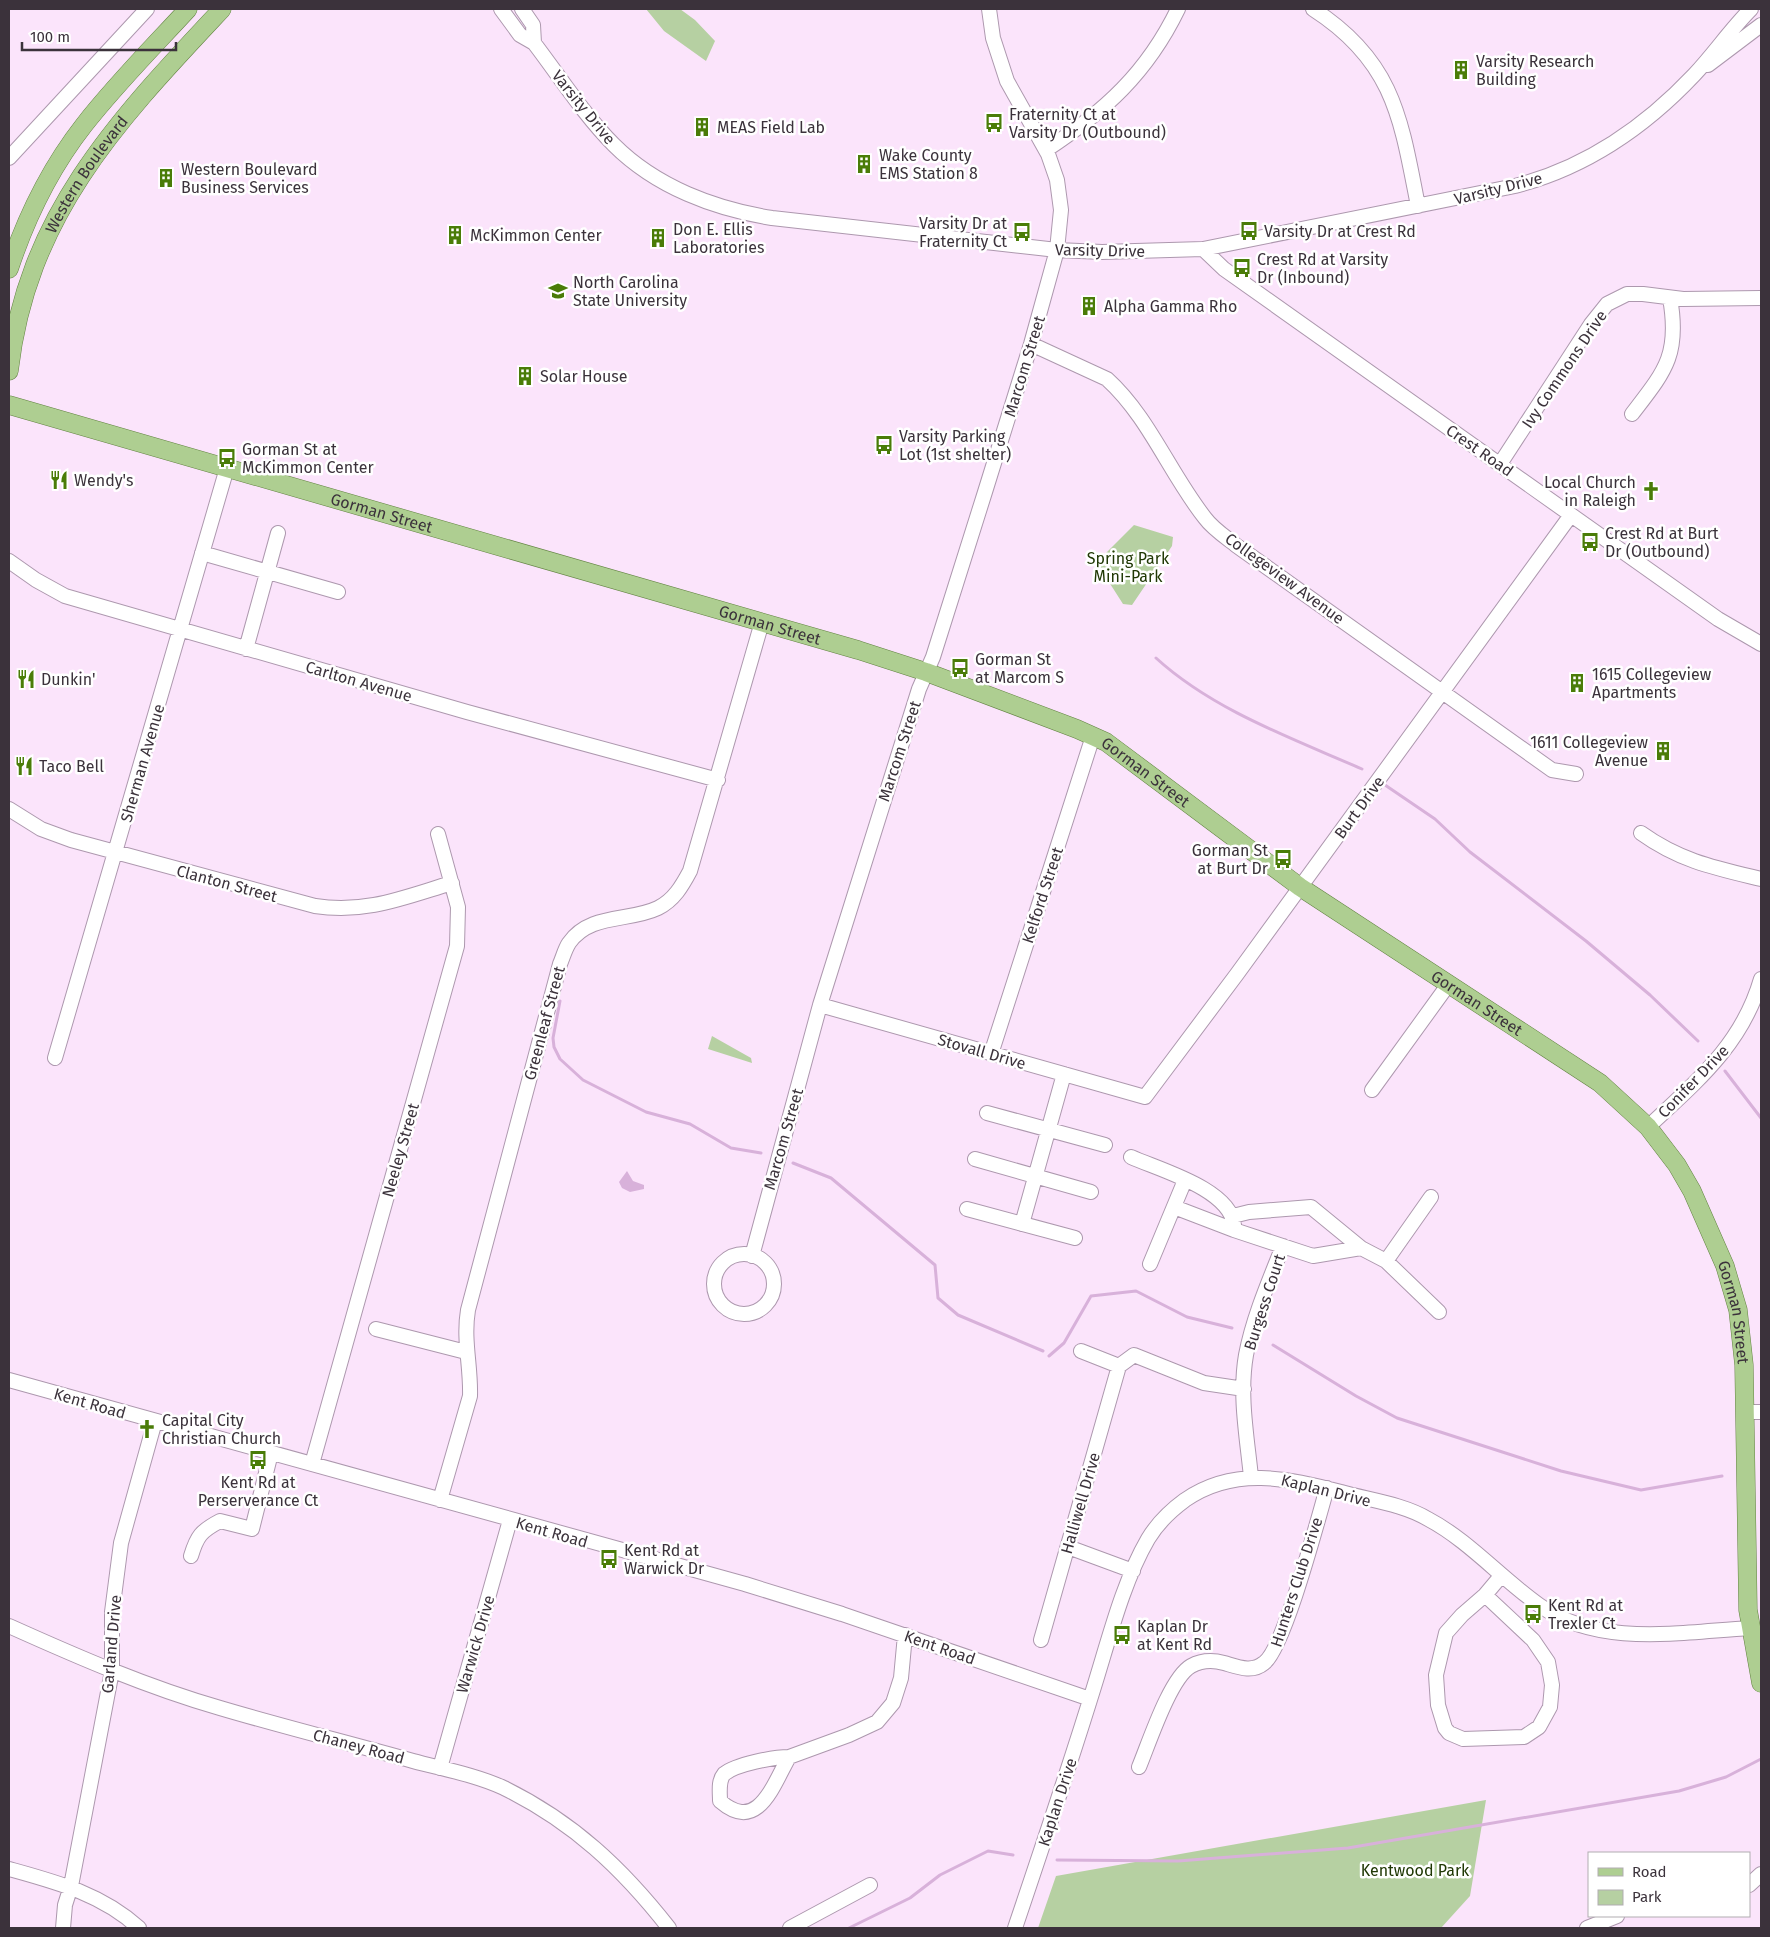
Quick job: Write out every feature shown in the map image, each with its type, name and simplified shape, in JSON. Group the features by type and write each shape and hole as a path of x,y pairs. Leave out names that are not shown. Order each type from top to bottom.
{"main road":[{"name":"Western Boulevard","path":"9,268 47,181 74,139 105,99 188,9"},
{"name":"Western Boulevard","path":"9,371 15,324 30,275 74,186 124,116 222,9"},
{"name":"Gorman Street","path":"9,405 762,622 926,672 1093,736 1136,763 1300,887 1600,1083 1648,1127 1668,1152 1692,1191 1726,1266 1733,1289 1753,1412 1750,1628 1761,1683"}],"street":[{"path":"9,158 146,9"},
{"name":"Varsity Drive","path":"501,9 520,35 534,43 598,128 616,147 662,181 706,202 735,211 772,218 1057,250 1102,252 1203,249 1514,186 1568,168 1605,148 1641,124 1695,74 1761,25"},
{"name":"Varsity Drive","path":"522,9 533,25 534,43"},
{"name":"Marcom Street","path":"752,1256 820,1005 919,689 1031,344 1057,250 1061,210 1058,188 1046,150 1007,81 993,38 989,9"},
{"path":"1046,150 1103,110 1117,96 1158,46 1178,9"},
{"path":"1313,9 1342,30 1360,48 1372,63 1389,91 1405,135 1418,206"},
{"name":"Varsity Drive","path":"1695,74 1727,33 1751,9"},
{"name":"Crest Road","path":"1203,249 1224,269 1571,515 1718,619 1761,644"},
{"name":"Ivy Commons Drive","path":"1500,464 1571,353 1607,304 1627,294 1670,298 1761,298"},
{"path":"1632,414 1668,361 1674,334 1670,298"},
{"name":"Collegeview Avenue","path":"1031,344 1107,379 1134,410 1189,497 1206,520 1238,546 1552,770 1576,774"},
{"name":"Sherman Avenue","path":"55,1058 227,468"},
{"name":"Burt Drive","path":"1145,1097 1571,515"},
{"path":"246,649 278,533"},
{"path":"202,553 338,592"},
{"name":"Carlton Avenue","path":"9,561 36,580 65,596 246,649 718,780"},
{"name":"Greenleaf Street","path":"440,1500 470,1396 465,1330 468,1310 563,957 569,943 583,929 605,920 658,908 678,893 690,871 718,780 762,622"},
{"name":"Kelford Street","path":"992,1054 1093,736"},
{"name":"Clanton Street","path":"9,809 41,829 115,853 298,902 340,910 373,906 452,883"},
{"path":"1641,833 1662,848 1688,861 1761,879"},
{"name":"Neeley Street","path":"312,1464 455,955 459,916 438,834"},
{"name":"Conifer Drive","path":"1648,1127 1725,1052 1747,1014 1761,979"},
{"path":"1372,1090 1448,985"},
{"name":"Stovall Drive","path":"820,1005 1145,1097"},
{"path":"1022,1224 1064,1074"},
{"path":"987,1112 1105,1145"},
{"path":"1131,1157 1215,1194 1234,1223"},
{"path":"975,1159 1091,1192"},
{"path":"1150,1264 1185,1180"},
{"path":"1386,1261 1431,1197"},
{"path":"1174,1207 1234,1223 1283,1246 1313,1256 1361,1248"},
{"path":"1234,1223 1249,1212 1311,1207 1361,1248 1386,1261 1439,1312"},
{"path":"968,1209 1075,1238"},
{"name":"Burgess Court","path":"1251,1477 1244,1389 1246,1355 1254,1324 1283,1246"},
{"path":"742,1254 752,1256 761,1260 769,1267 774,1290 770,1299 763,1307 754,1312 742,1314 732,1312 718,1298 714,1286 716,1276 720,1266 732,1257 742,1254"},
{"path":"376,1329 466,1352"},
{"path":"1081,1351 1119,1366 1134,1355 1204,1383 1244,1389"},
{"name":"Halliwell Drive","path":"1041,1640 1119,1366"},
{"name":"Kent Road","path":"9,1380 745,1584 905,1635 1090,1699"},
{"name":"Garland Drive","path":"63,1928 65,1905 71,1886 112,1671 112,1612 121,1543 155,1421"},
{"path":"191,1556 196,1539 206,1528 220,1521 252,1529 271,1453"},
{"name":"Kaplan Drive","path":"1015,1928 1133,1571 1152,1533 1174,1509 1206,1488 1251,1477 1279,1477 1327,1488 1426,1517 1461,1542 1542,1607 1563,1618 1600,1630 1636,1634 1750,1628"},
{"name":"Hunters Club Drive","path":"1140,1767 1166,1702 1180,1676 1189,1667 1198,1662 1215,1661 1250,1669 1266,1662 1273,1654 1284,1627 1327,1488"},
{"name":"Warwick Drive","path":"440,1768 510,1520"},
{"path":"1068,1547 1133,1571"},
{"path":"1485,1595 1533,1640 1548,1662 1552,1685 1550,1707 1538,1727 1524,1738 1463,1739 1449,1733 1440,1714 1436,1675 1446,1632 1485,1595 1501,1576"},
{"name":"Chaney Road","path":"9,1626 112,1671 219,1708 440,1768 501,1787 539,1807 578,1833 638,1889 669,1928"},
{"path":"789,1757 764,1802 754,1811 742,1814 730,1809 720,1800 720,1780 724,1774 763,1760 789,1757 849,1735 877,1722 893,1703 901,1678 905,1635"},
{"path":"9,1869 71,1886 108,1904 139,1928"},
{"path":"1750,1884 1761,1874"},
{"path":"790,1928 870,1885"},
{"path":"1587,1928 1614,1917"}],"green space":[{"path":"646,9 680,9 695,20 715,41 706,61 664,31"},
{"name":"Spring Park Mini-Park","path":"1134,525 1173,537 1172,546 1132,605 1123,604 1100,568 1101,558"},
{"path":"712,1036 751,1058 752,1063 708,1049"},
{"name":"Kentwood Park","path":"1486,1800 1470,1896 1441,1928 1038,1928 1056,1876"}],"shaded area":[{"path":"627,1171 633,1181 644,1185 644,1189 630,1192 622,1188 619,1182"}],"waterway":[{"path":"1156,658 1202,693 1228,708 1281,734 1362,769"},
{"path":"1385,785 1435,819 1470,852 1586,941 1650,995 1698,1041"},
{"path":"560,1001 553,1038 554,1047 560,1059 583,1080 646,1112 690,1124 731,1148 761,1153"},
{"path":"1725,1071 1761,1118"},
{"path":"793,1163 831,1178 935,1265 938,1298 958,1315 1043,1351"},
{"path":"1049,1356 1064,1343 1091,1296 1136,1291 1187,1317 1232,1328"},
{"path":"1273,1345 1356,1396 1397,1418 1561,1471 1641,1490 1722,1476"},
{"path":"1057,1860 1178,1861 1348,1848 1679,1791 1726,1777 1761,1759"},
{"path":"849,1928 910,1898 940,1875 988,1851 1013,1855"}],"place":[{"name":"Varsity Research Building","path":"1461,70"},
{"name":"Fraternity Ct at Varsity Dr (Outbound)","path":"994,123"},
{"name":"MEAS Field Lab","path":"702,127"},
{"name":"Wake County EMS Station 8","path":"864,164"},
{"name":"Western Boulevard Business Services","path":"166,178"},
{"name":"Varsity Dr at Crest Rd","path":"1249,231"},
{"name":"Varsity Dr at Fraternity Ct","path":"1022,232"},
{"name":"McKimmon Center","path":"455,235"},
{"name":"Don E. Ellis Laboratories","path":"658,238"},
{"name":"Crest Rd at Varsity Dr (Inbound)","path":"1242,268"},
{"name":"North Carolina State University","path":"558,291"},
{"name":"Alpha Gamma Rho","path":"1089,306"},
{"name":"Solar House","path":"525,376"},
{"name":"Varsity Parking Lot (1st shelter)","path":"884,445"},
{"name":"Gorman St at McKimmon Center","path":"227,458"},
{"name":"Wendy's","path":"59,480"},
{"name":"Local Church in Raleigh","path":"1651,491"},
{"name":"Crest Rd at Burt Dr (Outbound)","path":"1590,542"},
{"name":"Gorman St at Marcom S","path":"960,668"},
{"name":"Dunkin'","path":"26,679"},
{"name":"1615 Collegeview Apartments","path":"1577,683"},
{"name":"1611 Collegeview Avenue","path":"1663,751"},
{"name":"Taco Bell","path":"24,766"},
{"name":"Gorman St at Burt Dr","path":"1283,859"},
{"name":"Capital City Christian Church","path":"147,1429"},
{"name":"Kent Rd at Perserverance Ct","path":"258,1460"},
{"name":"Kent Rd at Warwick Dr","path":"609,1559"},
{"name":"Kent Rd at Trexler Ct","path":"1533,1614"},
{"name":"Kaplan Dr at Kent Rd","path":"1122,1635"}]}
